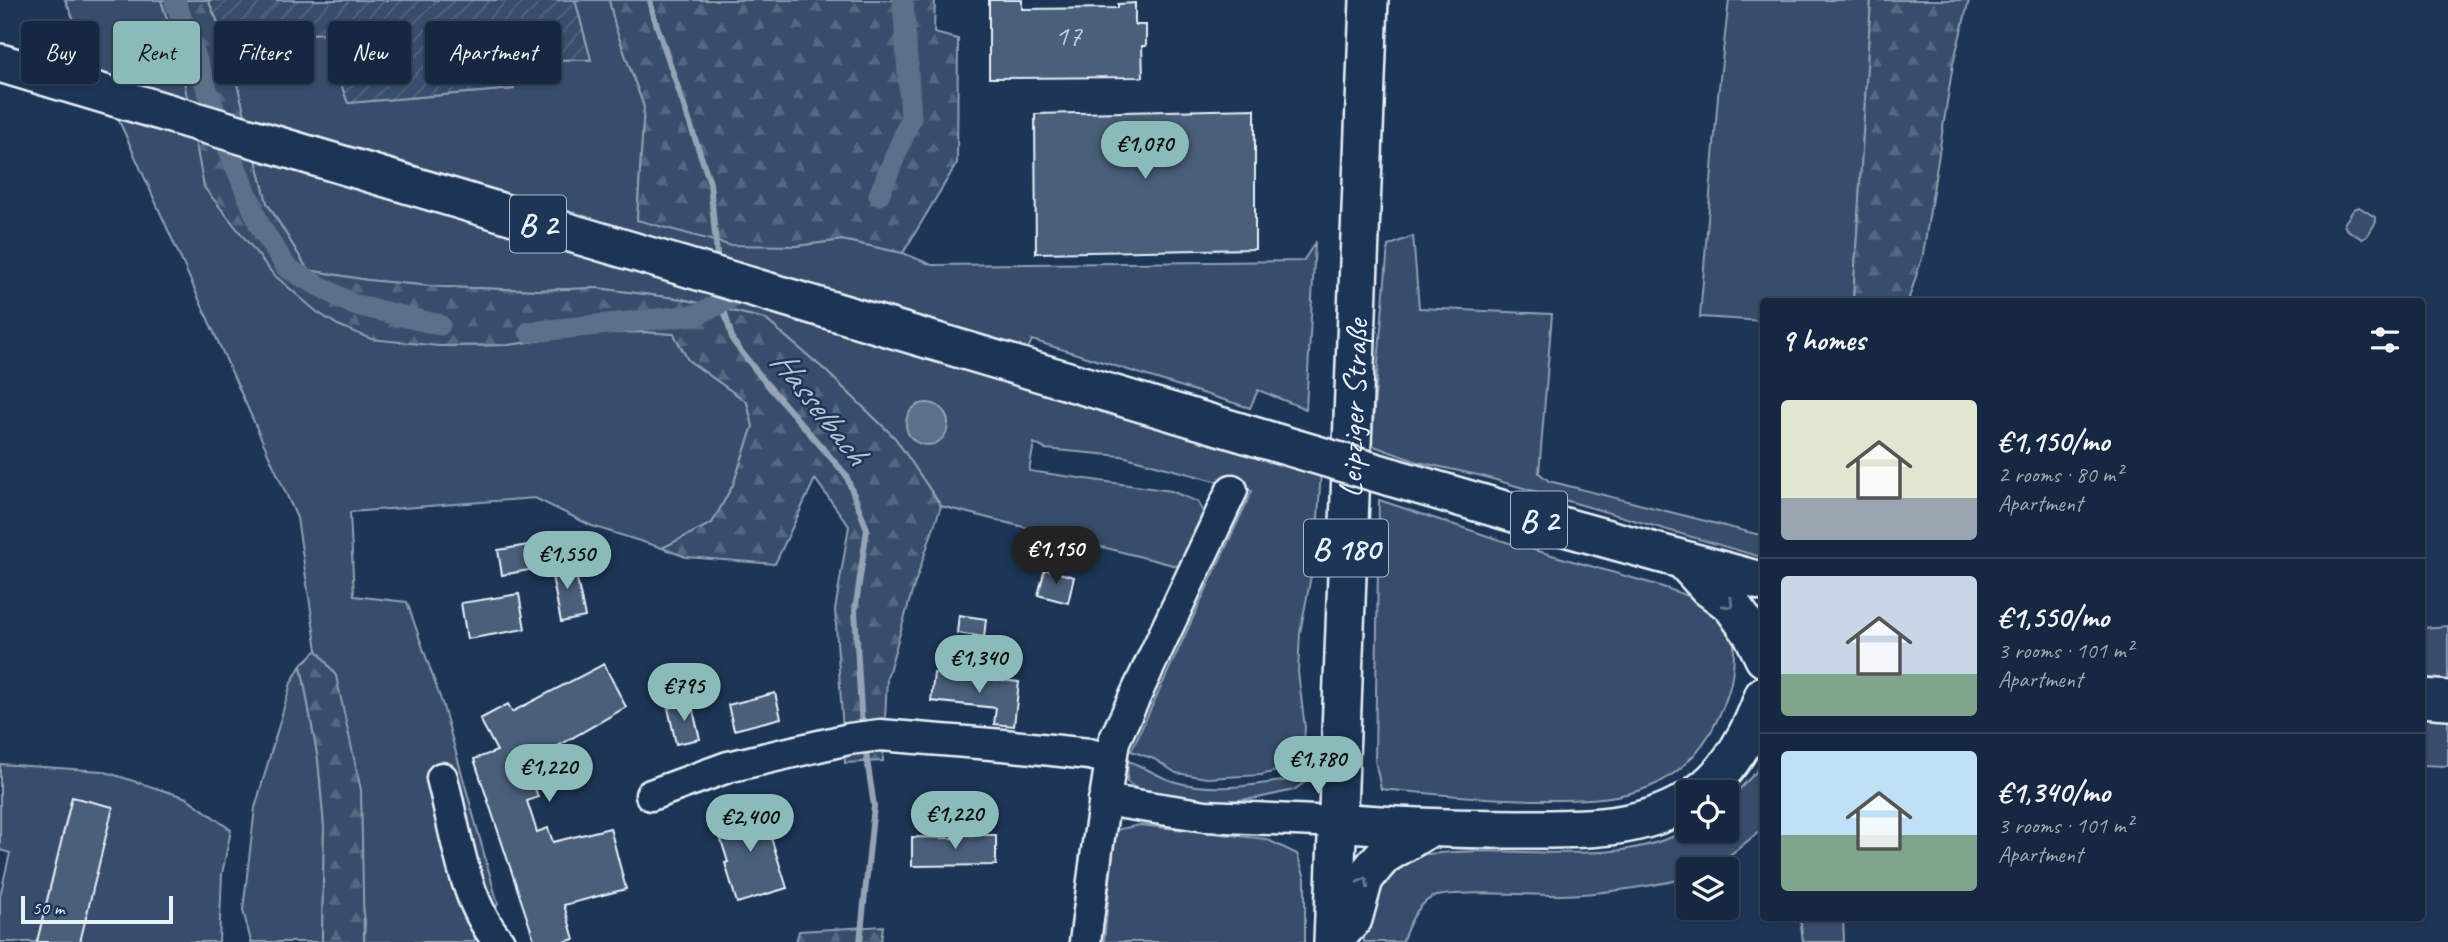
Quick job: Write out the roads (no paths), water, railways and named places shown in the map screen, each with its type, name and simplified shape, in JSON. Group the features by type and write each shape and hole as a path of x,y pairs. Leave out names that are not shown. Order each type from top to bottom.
{"main road":[{"name":"Leipziger Straße","path":"1333,941 1369,0"},
{"name":"B 2","path":"0,63 1391,477 1760,581"},
{"path":"1683,560 1708,587 1731,604 1760,650"},
{"path":"2425,698 2448,700"},
{"path":"1715,780 1738,752 1760,706"},
{"path":"1336,822 1427,829 1604,827 1650,819 1676,806"},
{"path":"1333,941 1353,919 1364,879 1376,864 1384,855 1427,829"}],"street":[{"path":"1085,942 1110,760 1119,729 1232,490"},
{"path":"651,794 728,767 849,739 880,735 1089,754 1110,760"},
{"path":"443,778 470,891 480,915 499,942"},
{"path":"1104,800 1206,816 1336,822"}],"waterway":[{"path":"175,0 229,150 260,226 287,268 352,304 440,325"},
{"name":"Hasselbach","path":"650,0 710,183 718,265"},
{"path":"879,195 911,118 903,0"},
{"path":"529,332 696,315 755,287"},
{"name":"Hasselbach","path":"721,290 733,341 846,475 867,529 855,611 862,728"},
{"name":"Hasselbach","path":"860,942 874,806 865,746"}]}
